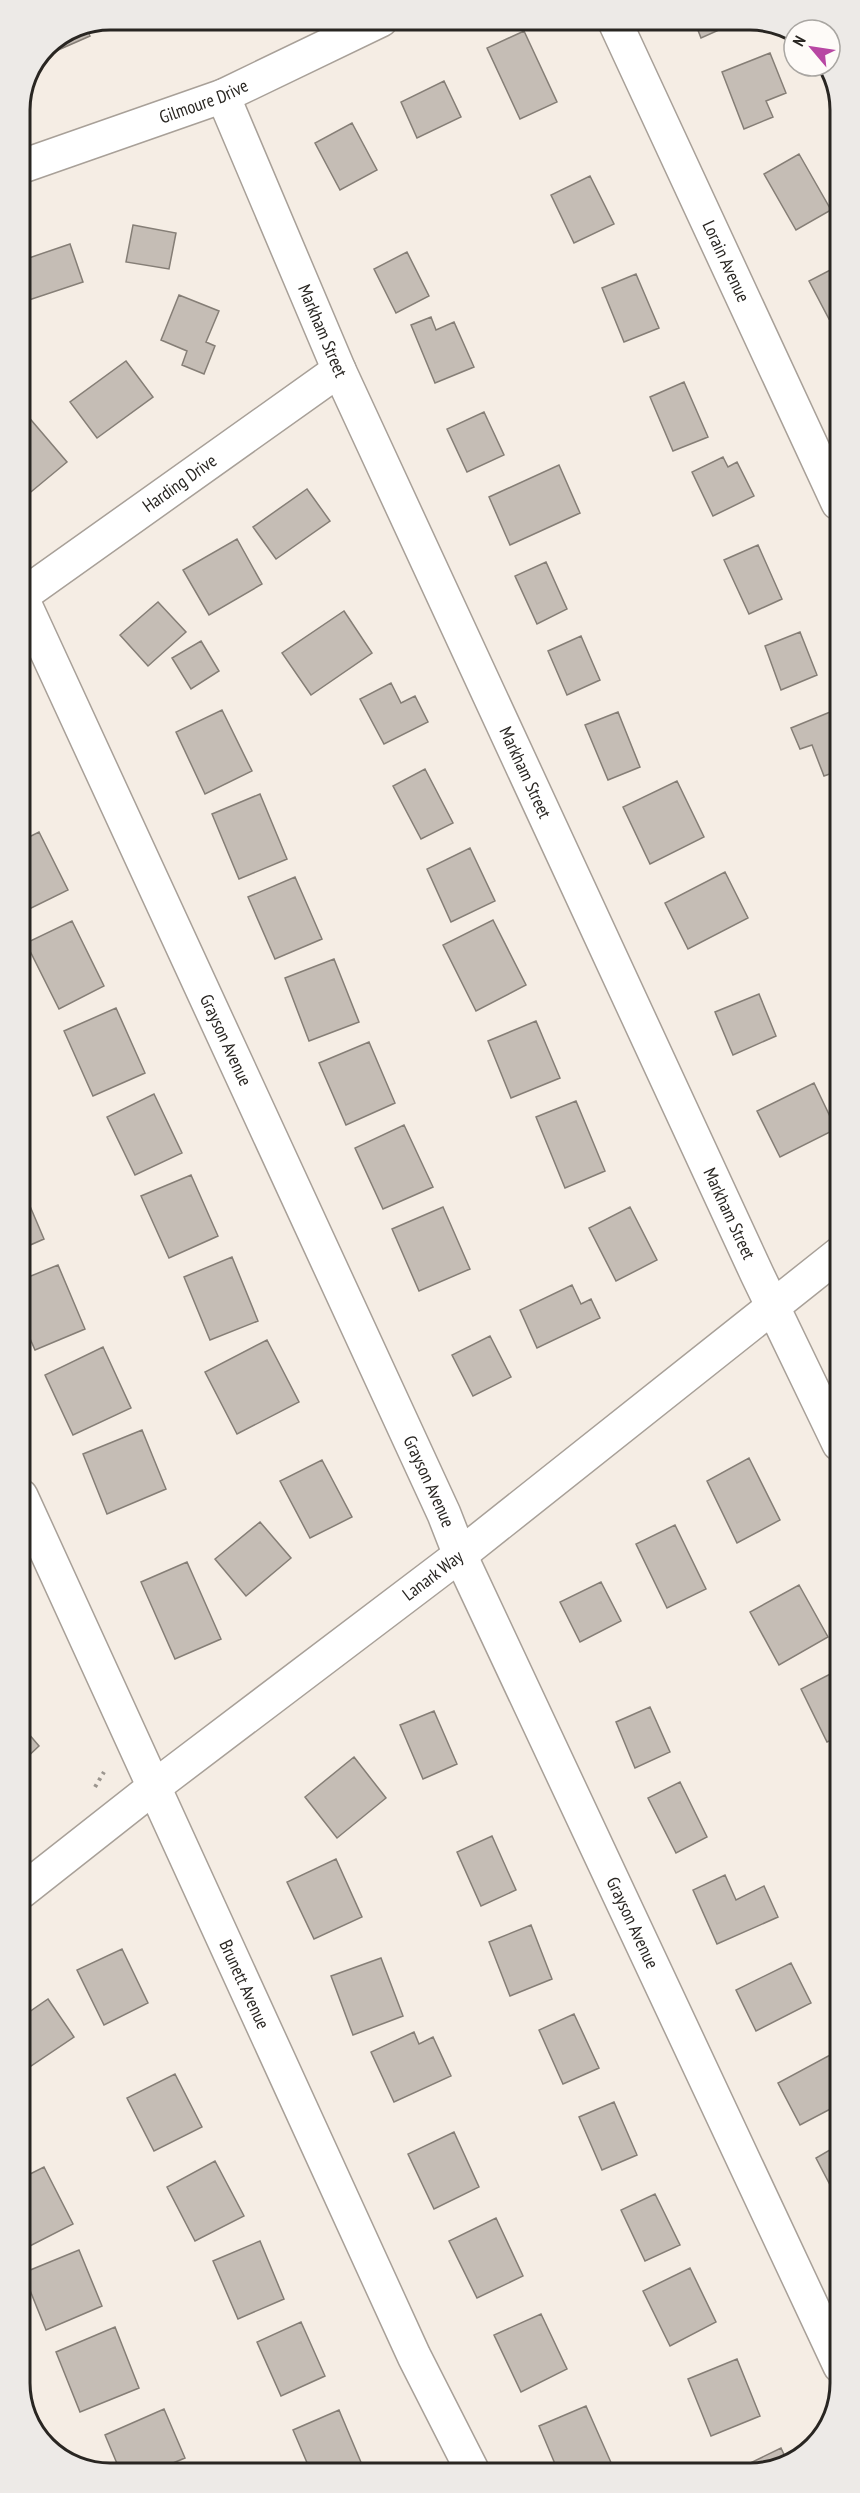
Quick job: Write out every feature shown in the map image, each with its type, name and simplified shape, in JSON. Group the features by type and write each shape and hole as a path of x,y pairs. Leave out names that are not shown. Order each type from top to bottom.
{"street":[{"name":"Gilmoure Drive","path":"30,164 223,96 360,30"},
{"name":"Lorain Avenue","path":"619,30 830,486"},
{"name":"Markham Street","path":"223,96 339,370 752,1263 774,1304 830,1425"},
{"name":"Harding Drive","path":"30,591 339,370"},
{"name":"Grayson Avenue","path":"30,617 444,1514 460,1555 830,2345"},
{"name":"Lanark Way","path":"30,1885 154,1787 460,1555 830,1261"},
{"name":"Brunett Avenue","path":"30,1516 414,2356 468,2463"}],"building":[{"path":"698,30 719,30 701,38"},
{"path":"524,31 557,102 520,119 487,48"},
{"path":"89,33 90,36 55,51 79,36"},
{"path":"770,53 786,93 766,101 773,117 744,129 722,72"},
{"path":"444,81 461,117 417,138 401,102"},
{"path":"352,123 377,170 340,190 315,143"},
{"path":"799,154 830,211 796,230 764,174"},
{"path":"590,176 614,224 574,243 551,195"},
{"path":"133,225 176,233 169,269 126,262"},
{"path":"70,244 83,282 30,300 30,258"},
{"path":"407,252 429,296 396,313 374,269"},
{"path":"830,270 830,319 829,319 809,281"},
{"path":"636,274 659,328 624,342 602,288"},
{"path":"179,295 219,311 206,342 215,346 204,374 182,365 187,351 161,340"},
{"path":"431,317 436,330 454,322 474,367 435,383 411,325"},
{"path":"126,361 153,397 97,438 70,402"},
{"path":"684,382 708,437 673,451 650,397"},
{"path":"484,412 504,455 467,472 447,429"},
{"path":"30,419 67,462 30,493"},
{"path":"723,457 728,467 737,462 754,496 713,516 692,472"},
{"path":"559,465 580,513 510,545 489,497"},
{"path":"307,489 330,521 276,559 253,527"},
{"path":"237,539 262,584 209,615 183,570"},
{"path":"758,545 782,599 749,614 724,560"},
{"path":"546,562 567,609 537,624 515,576"},
{"path":"158,602 186,632 148,666 120,635"},
{"path":"344,611 372,653 311,695 282,653"},
{"path":"800,632 817,675 781,690 765,646"},
{"path":"581,636 600,680 567,695 548,651"},
{"path":"201,641 219,671 191,689 172,658"},
{"path":"391,683 401,703 415,696 428,722 384,744 360,699"},
{"path":"222,710 252,771 205,794 176,732"},
{"path":"618,712 640,767 608,780 585,725"},
{"path":"830,712 830,774 824,776 812,745 800,749 791,728"},
{"path":"425,769 453,823 421,839 393,786"},
{"path":"677,781 704,837 650,864 623,807"},
{"path":"260,794 287,859 239,879 212,814"},
{"path":"39,832 68,890 30,909 30,836"},
{"path":"470,848 495,901 451,922 427,869"},
{"path":"725,872 748,918 688,949 665,903"},
{"path":"295,877 322,939 275,959 248,897"},
{"path":"493,920 526,985 476,1011 443,945"},
{"path":"72,921 104,986 59,1009 30,951 30,941"},
{"path":"334,959 359,1022 309,1041 285,978"},
{"path":"759,994 776,1036 733,1055 715,1012"},
{"path":"116,1008 145,1073 93,1096 64,1031"},
{"path":"536,1021 560,1078 511,1098 488,1041"},
{"path":"369,1042 395,1103 346,1125 319,1063"},
{"path":"814,1083 830,1116 830,1132 780,1157 757,1111"},
{"path":"154,1094 182,1153 135,1175 107,1117"},
{"path":"576,1101 605,1171 565,1188 536,1117"},
{"path":"404,1125 433,1187 383,1209 355,1148"},
{"path":"191,1175 218,1236 169,1258 141,1196"},
{"path":"30,1206 44,1239 30,1245"},
{"path":"443,1207 470,1269 419,1291 392,1229"},
{"path":"630,1207 657,1260 616,1281 589,1228"},
{"path":"232,1257 258,1321 210,1340 184,1277"},
{"path":"58,1265 85,1329 35,1350 30,1339 30,1276"},
{"path":"572,1285 581,1304 591,1299 600,1318 537,1348 520,1310"},
{"path":"490,1336 511,1377 473,1396 452,1355"},
{"path":"267,1340 299,1402 237,1434 205,1372"},
{"path":"103,1347 131,1408 73,1435 45,1375"},
{"path":"142,1430 166,1489 107,1514 83,1454"},
{"path":"749,1458 780,1520 737,1543 707,1481"},
{"path":"322,1460 352,1517 310,1538 280,1481"},
{"path":"260,1522 291,1558 246,1596 215,1559"},
{"path":"675,1525 706,1589 667,1608 636,1544"},
{"path":"187,1562 221,1639 175,1659 141,1582"},
{"path":"601,1582 621,1621 580,1642 560,1602"},
{"path":"799,1585 828,1637 779,1665 750,1612"},
{"path":"830,1674 830,1741 827,1742 801,1689"},
{"path":"650,1707 670,1752 635,1768 616,1722"},
{"path":"434,1711 457,1764 423,1779 400,1725"},
{"path":"30,1735 39,1746 30,1754"},
{"path":"354,1757 386,1798 337,1838 305,1797"},
{"path":"680,1782 707,1837 676,1853 648,1798"},
{"path":"492,1836 516,1890 481,1906 457,1852"},
{"path":"336,1859 362,1917 314,1939 287,1882"},
{"path":"725,1875 736,1900 764,1886 778,1917 717,1944 693,1890"},
{"path":"531,1925 552,1979 510,1996 489,1942"},
{"path":"122,1949 148,2003 104,2025 77,1970"},
{"path":"381,1958 403,2016 353,2035 331,1976"},
{"path":"791,1963 811,2003 756,2031 736,1990"},
{"path":"48,1999 74,2037 30,2067 30,2011"},
{"path":"574,2014 599,2068 563,2084 539,2030"},
{"path":"414,2032 419,2044 433,2037 451,2076 394,2102 371,2052"},
{"path":"830,2055 830,2109 800,2125 778,2083"},
{"path":"175,2074 202,2127 154,2151 127,2098"},
{"path":"614,2102 637,2155 602,2170 579,2117"},
{"path":"454,2132 479,2187 434,2209 408,2154"},
{"path":"830,2150 830,2185 816,2158"},
{"path":"215,2161 244,2216 195,2241 167,2187"},
{"path":"44,2167 73,2224 30,2246 30,2174"},
{"path":"655,2194 680,2245 645,2261 621,2210"},
{"path":"496,2218 523,2276 477,2298 449,2241"},
{"path":"260,2241 284,2299 238,2319 213,2261"},
{"path":"79,2250 102,2306 46,2330 30,2290 30,2270"},
{"path":"690,2268 716,2322 670,2346 643,2291"},
{"path":"541,2314 567,2369 521,2392 494,2335"},
{"path":"301,2322 325,2376 281,2396 257,2342"},
{"path":"115,2327 139,2388 80,2412 56,2352"},
{"path":"737,2359 760,2416 711,2436 688,2379"},
{"path":"586,2406 611,2463 555,2463 539,2426"},
{"path":"164,2409 185,2458 173,2463 117,2463 105,2435"},
{"path":"339,2410 361,2463 307,2463 293,2430"},
{"path":"781,2448 784,2455 771,2460 750,2463"}]}
